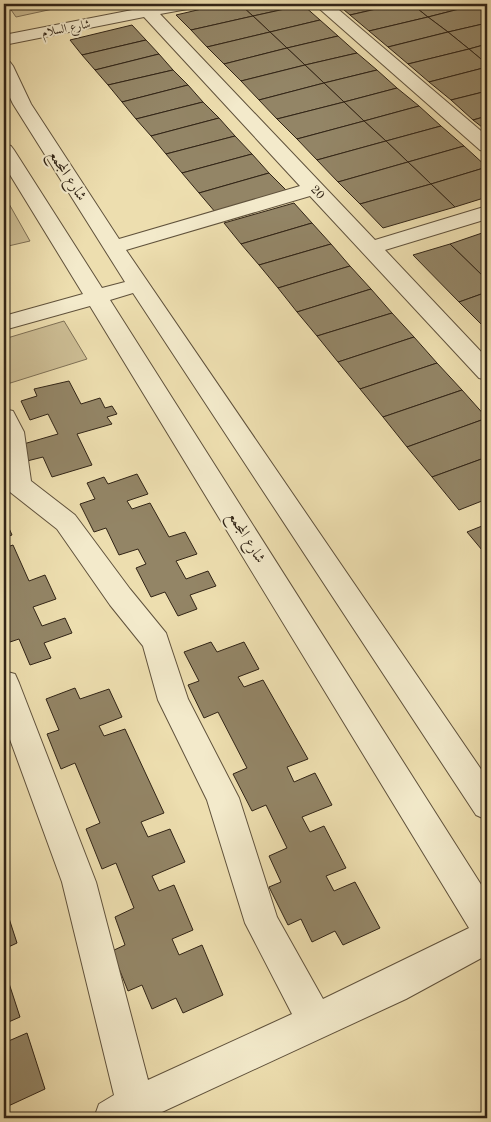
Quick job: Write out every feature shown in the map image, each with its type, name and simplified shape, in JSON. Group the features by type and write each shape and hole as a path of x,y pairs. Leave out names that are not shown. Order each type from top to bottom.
{"street":[{"name":"شارع السلام","path":"6,31 148,12 187,4"},
{"path":"322,4 487,146"},
{"name":"20","path":"148,12 487,372"},
{"name":"شارع السلام","path":"6,31 24,20"},
{"name":"شارع المجمع","path":"4,66 22,104 113,247 487,806"},
{"name":"شارع المجمع","path":"4,150 487,925"},
{"path":"113,247 314,188"},
{"path":"370,248 487,212"},
{"path":"4,323 138,285"},
{"path":"4,417 12,432 20,484 66,522 120,597 156,641 173,700 223,798 262,923 316,1022"},
{"path":"6,696 79,882 119,1114 393,986 487,937"}],"shaded area":[{"path":"7,4 76,4 16,17"},
{"path":"4,195 30,241 4,247"},
{"path":"64,321 87,359 4,385 4,339"}],"building":[{"path":"223,4 240,4 253,16 191,30 176,15"},
{"path":"240,4 302,4 303,5 253,16"},
{"path":"337,4 398,4 350,15"},
{"path":"398,4 412,4 428,17 369,31 350,15"},
{"path":"412,4 474,4 475,5 428,17"},
{"path":"303,5 320,20 270,32 253,16"},
{"path":"475,5 487,14 487,23 448,32 428,17"},
{"path":"253,16 270,32 207,47 191,30"},
{"path":"428,17 448,32 388,47 369,31"},
{"path":"320,20 338,36 287,48 270,32"},
{"path":"487,23 487,44 469,49 448,32"},
{"path":"132,25 146,40 82,55 70,40"},
{"path":"270,32 287,48 224,64 207,47"},
{"path":"448,32 469,49 408,64 388,47"},
{"path":"338,36 357,53 305,65 287,48"},
{"path":"146,40 159,54 95,70 82,55"},
{"path":"487,44 487,64 469,49"},
{"path":"287,48 305,65 241,81 224,64"},
{"path":"469,49 487,64 487,67 429,82 408,64"},
{"path":"357,53 377,70 324,83 305,65"},
{"path":"159,54 173,70 108,85 95,70"},
{"path":"305,65 324,83 259,100 241,81"},
{"path":"487,67 487,91 451,100 429,82"},
{"path":"173,70 188,85 122,102 108,85"},
{"path":"377,70 397,88 344,102 324,83"},
{"path":"324,83 344,102 277,119 259,100"},
{"path":"188,85 203,102 136,119 122,102"},
{"path":"397,88 419,106 364,121 344,102"},
{"path":"487,91 487,116 473,120 451,100"},
{"path":"203,102 219,118 151,136 136,119"},
{"path":"344,102 364,121 297,139 277,119"},
{"path":"419,106 441,126 386,141 364,121"},
{"path":"487,116 487,131 473,120"},
{"path":"219,118 235,136 166,154 151,136"},
{"path":"364,121 386,141 317,160 297,139"},
{"path":"441,126 464,146 408,162 386,141"},
{"path":"235,136 252,154 182,173 166,154"},
{"path":"386,141 408,162 338,182 317,160"},
{"path":"464,146 487,167 431,184 408,162"},
{"path":"252,154 269,173 199,193 182,173"},
{"path":"408,162 431,184 360,204 338,182"},
{"path":"487,167 487,197 455,207 431,184"},
{"path":"269,173 288,192 216,213 199,193"},
{"path":"431,184 455,207 383,228 360,204"},
{"path":"294,203 312,223 241,244 224,223"},
{"path":"312,223 331,244 259,265 241,244"},
{"path":"485,232 487,234 487,280 450,244"},
{"path":"331,244 350,266 278,288 259,265"},
{"path":"450,244 487,280 487,292 459,302 413,255"},
{"path":"350,266 371,289 297,312 278,288"},
{"path":"371,289 392,313 317,336 297,312"},
{"path":"487,292 487,330 459,302"},
{"path":"392,313 414,337 338,362 317,336"},
{"path":"414,337 437,363 360,389 338,362"},
{"path":"437,363 462,390 383,417 360,389"},
{"path":"69,381 81,404 100,398 105,408 112,406 117,414 107,417 112,424 77,434 92,465 52,477 43,457 27,461 20,445 58,434 48,414 30,420 21,401 37,396 34,389"},
{"path":"462,390 487,418 407,447 383,417"},
{"path":"487,418 487,457 432,477 407,447"},
{"path":"487,457 487,499 459,510 432,477"},
{"path":"137,474 148,494 127,501 132,509 150,503 169,537 185,532 197,554 176,561 186,579 208,571 216,586 190,595 197,609 178,616 165,592 151,597 136,568 146,564 138,549 119,555 106,528 94,532 80,504 95,499 87,483 104,477 108,484"},
{"path":"4,517 12,535 4,538"},
{"path":"487,524 487,556 467,532"},
{"path":"13,545 29,581 45,575 56,599 33,607 42,626 65,618 72,633 44,643 51,658 30,665 19,639 4,644 4,548"},
{"path":"211,642 217,652 244,642 259,669 238,677 244,687 263,680 308,759 287,767 294,782 315,773 332,805 302,817 310,832 324,826 346,868 326,876 334,891 355,882 380,928 343,945 335,931 312,942 301,919 288,925 269,887 281,882 269,856 287,848 266,805 252,811 233,774 247,768 218,712 204,718 188,685 199,681 184,652"},
{"path":"75,688 80,699 109,689 122,717 99,726 104,736 125,729 164,813 141,822 148,837 170,829 185,862 152,876 159,891 174,885 193,930 172,939 179,955 202,945 223,995 183,1013 176,998 152,1009 142,985 128,991 112,951 125,945 115,917 134,908 116,863 102,869 86,829 100,823 75,763 61,769 47,734 59,730 46,699"},
{"path":"4,907 17,943 4,949"},
{"path":"4,968 20,1017 4,1024"},
{"path":"27,1033 45,1089 4,1108 4,1043"}]}
